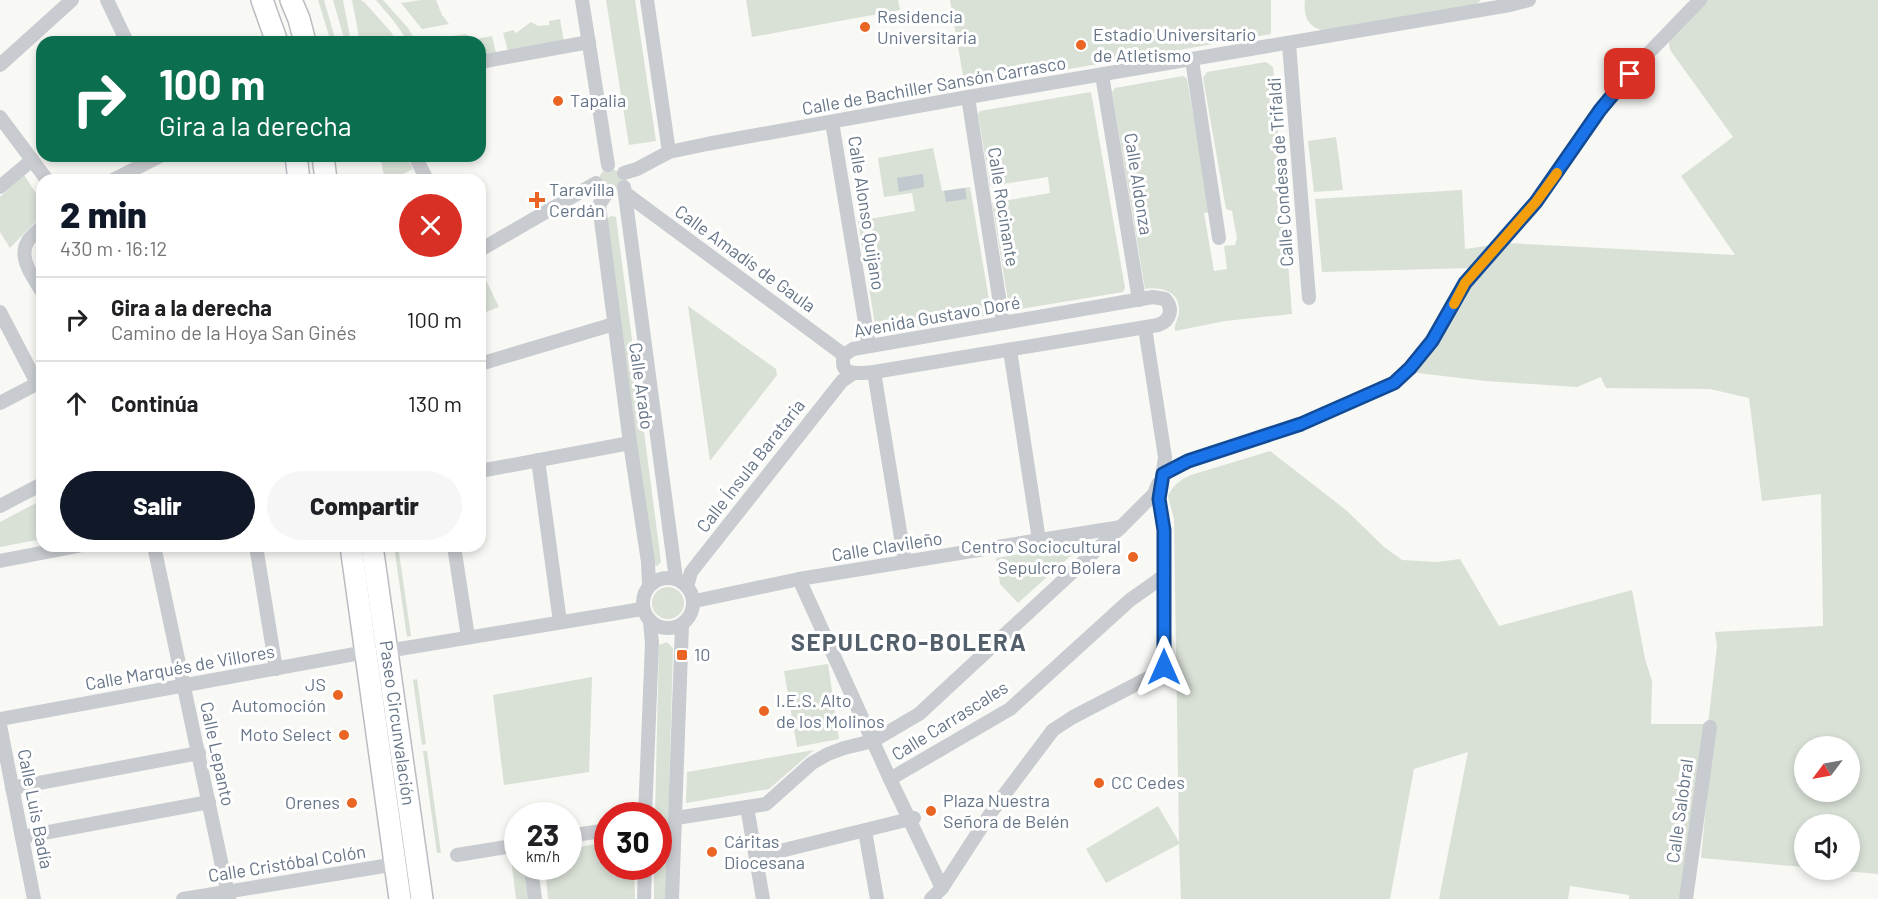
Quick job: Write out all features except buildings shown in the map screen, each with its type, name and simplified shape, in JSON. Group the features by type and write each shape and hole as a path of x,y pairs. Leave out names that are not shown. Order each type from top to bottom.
{"main road":[{"path":"262,0 276,36"},
{"path":"291,0 303,36"},
{"name":"Paseo Circunvalación","path":"352,552 377,652 422,899"},
{"name":"Paseo Circunvalación","path":"372,552 377,652 400,899"}],"street":[{"path":"0,65 72,0"},
{"path":"107,0 124,36"},
{"path":"582,0 608,165"},
{"path":"647,0 669,152"},
{"name":"Calle de Bachiller Sansón Carrasco","path":"625,184 637,169 669,152 968,97 1289,44 1529,0"},
{"path":"676,819 766,804 813,763 828,754 873,741 919,714 1121,527 1154,494 1163,474 1188,461 1301,424 1394,383 1410,368 1432,341 1465,283 1536,202 1600,110 1639,63 1700,0"},
{"path":"486,61 589,42"},
{"name":"Calle Condesa de Trifaldi","path":"1289,44 1309,298"},
{"path":"1192,60 1220,238"},
{"name":"Calle Aldonza","path":"1102,75 1139,300"},
{"name":"Calle Rocinante","path":"968,97 1003,323"},
{"path":"0,117 42,174"},
{"name":"Calle Alonso Quijano","path":"832,122 869,346"},
{"path":"0,187 32,160"},
{"path":"124,174 148,162"},
{"path":"608,165 617,166 625,184 616,194 602,192 596,183 597,173 608,165"},
{"path":"486,247 596,183"},
{"name":"Calle Amadís de Gaula","path":"625,184 844,355"},
{"name":"Calle Arado","path":"625,184 682,583"},
{"name":"Calle Arado","path":"606,194 599,205 648,562 649,585"},
{"path":"36,232 27,242 24,254 36,281"},
{"name":"Avenida Gustavo Doré","path":"1165,298 1169,303 1170,314 1163,323 1145,328 874,372 852,374 843,365 844,355 848,351 869,346 1139,300 1165,298"},
{"path":"0,312 36,377"},
{"path":"486,362 614,324"},
{"path":"931,899 942,888 992,811 1053,730 1154,675 1164,667 1164,530 1159,499 1166,457 1145,328"},
{"path":"1010,350 1039,540"},
{"path":"874,372 905,562"},
{"name":"Calle Ínsula Barataria","path":"682,583 842,381 852,374"},
{"path":"0,403 36,384"},
{"path":"486,470 630,443"},
{"path":"538,460 560,622"},
{"path":"0,506 36,487"},
{"name":"Calle Clavileño","path":"695,601 799,579 1121,527"},
{"path":"0,561 47,552"},
{"name":"Calle Lepanto","path":"155,552 229,895"},
{"path":"257,552 276,669"},
{"path":"455,552 468,637"},
{"name":"Calle Carrascales","path":"890,779 1010,709 1130,600 1164,576"},
{"path":"646,802 652,643 650,622 642,609 643,596 649,585 666,578 682,583 695,601 691,616 682,625 672,629 661,628 650,622"},
{"path":"799,579 942,888"},
{"path":"377,652 642,609"},
{"path":"672,899 682,625"},
{"name":"Calle Marqués de Villores","path":"0,719 377,652"},
{"name":"Calle Luis Badía","path":"0,725 34,899"},
{"name":"Calle Salobral","path":"1686,899 1710,728"},
{"path":"12,788 199,753"},
{"path":"22,837 209,802"},
{"path":"747,807 763,899"},
{"path":"756,857 912,819"},
{"path":"865,831 877,899"},
{"path":"457,855 504,847"},
{"name":"Calle Cristóbal Colón","path":"183,899 229,895 396,864"},
{"path":"533,880 535,899"},
{"path":"644,899 645,880"}],"shaded area":[{"path":"318,0 324,0 334,36 329,36"},
{"path":"333,0 343,0 350,36 343,36"},
{"path":"352,0 361,0 365,3 393,36 359,36"},
{"path":"376,0 383,0 413,36 403,36"},
{"path":"436,0 442,15 449,24 422,29 401,3"},
{"path":"606,0 635,0 656,141 629,145"},
{"path":"746,0 898,0 900,10 752,37"},
{"name":"Estadio Universitario de Atletismo","path":"950,0 1271,0 1271,34 965,87"},
{"path":"1305,0 1481,0 1476,5 1326,31 1320,30 1308,21"},
{"path":"1702,0 1878,0 1878,874 1860,872 1860,814 1794,814 1794,866 1701,858 1714,724 1683,899 1629,899 1629,895 1570,886 1568,899 1439,899 1468,752 1414,769 1390,899 1181,899 1179,844 1106,883 1086,849 1158,806 1179,842 1174,519 1168,496 1177,483 1191,475 1270,451 1346,510 1383,546 1402,560 1437,562 1460,559 1499,626 1632,590 1645,659 1652,681 1651,724 1708,724 1717,646 1715,632 1823,626 1821,494 1762,501 1749,398 1710,389 1606,388 1601,377 1577,387 1486,381 1409,372 1466,285 1507,243 1735,255 1681,176 1733,137 1670,50 1668,34"},
{"path":"560,19 564,42 508,51 503,33 513,30 516,33 531,22 538,26 549,25 549,21"},
{"path":"492,36 496,53 486,54 486,37"},
{"path":"1266,62 1273,67 1292,314 1225,321 1175,331 1179,306 1174,295 1164,290 1145,289 1112,92 1115,88 1183,76 1187,79 1210,212 1204,213 1214,271 1227,269 1224,246 1235,245 1237,238 1232,211 1226,209 1203,78 1207,72"},
{"path":"1091,92 1125,288 1123,292 1014,310 1009,307 992,203 1050,193 1048,177 990,186 978,114 980,111"},
{"path":"1336,137 1343,190 1314,192 1308,141"},
{"path":"933,148 942,191 970,187 991,312 989,315 881,334 876,330 858,221 915,211 912,193 884,197 878,158"},
{"path":"381,162 409,162 413,169 403,174 384,174"},
{"path":"610,169 618,172 621,180 618,188 610,191 602,188 599,180 602,172"},
{"path":"923,174 924,187 899,192 897,178"},
{"path":"24,175 36,193 36,221 10,248 0,232 0,197"},
{"path":"965,188 967,199 946,202 944,191"},
{"path":"1462,190 1465,249 1492,245 1470,268 1322,272 1315,199"},
{"path":"611,216 616,217 661,562 657,566 653,563 606,220"},
{"path":"486,280 499,307 486,312"},
{"path":"688,306 776,369 777,375 710,461"},
{"path":"36,503 36,540 0,547 0,522"},
{"path":"1085,543 1018,603 1000,584 996,558"},
{"path":"395,552 399,552 411,636 407,637"},
{"path":"668,587 680,591 684,603 680,615 668,619 656,615 652,603 656,591"},
{"path":"667,642 673,648 669,802 655,802 659,645"},
{"path":"828,664 839,739 797,747 784,671"},
{"path":"592,677 589,772 504,785 493,695"},
{"path":"417,679 426,744 422,745 413,680"},
{"path":"814,750 769,789 686,803 687,772"},
{"path":"423,751 427,751 441,853 437,853"},
{"path":"594,844 594,880 634,880 635,899 548,899 546,880 582,880 582,847"},
{"path":"514,880 527,880 529,899 516,899"},
{"path":"654,880 667,880 666,899 654,899"}],"slow traffic":[{"path":"1454,304 1465,283 1536,202 1557,173"}],"place":[{"name":"Residencia Universitaria","path":"865,27"},
{"name":"Estadio Universitario de Atletismo","path":"1081,45"},
{"name":"Tapalia","path":"558,101"},
{"name":"Taravilla Cerdán","path":"537,200"},
{"name":"Centro Sociocultural Sepulcro Bolera","path":"1133,557"},
{"name":"10","path":"682,655"},
{"name":"JS Automoción","path":"338,695"},
{"name":"I.E.S. Alto de los Molinos","path":"764,711"},
{"name":"Moto Select","path":"344,735"},
{"name":"CC Cedes","path":"1099,783"},
{"name":"Orenes","path":"352,803"},
{"name":"Plaza Nuestra Señora de Belén","path":"931,811"},
{"name":"Cáritas Diocesana","path":"712,852"}],"district":[{"name":"SEPULCRO-BOLERA","path":"909,643"}],"route":[{"path":"1164,667 1164,530 1159,499 1163,474 1188,461 1301,424 1394,383 1410,368 1432,341 1465,283 1536,202 1600,110 1630,74"}]}
